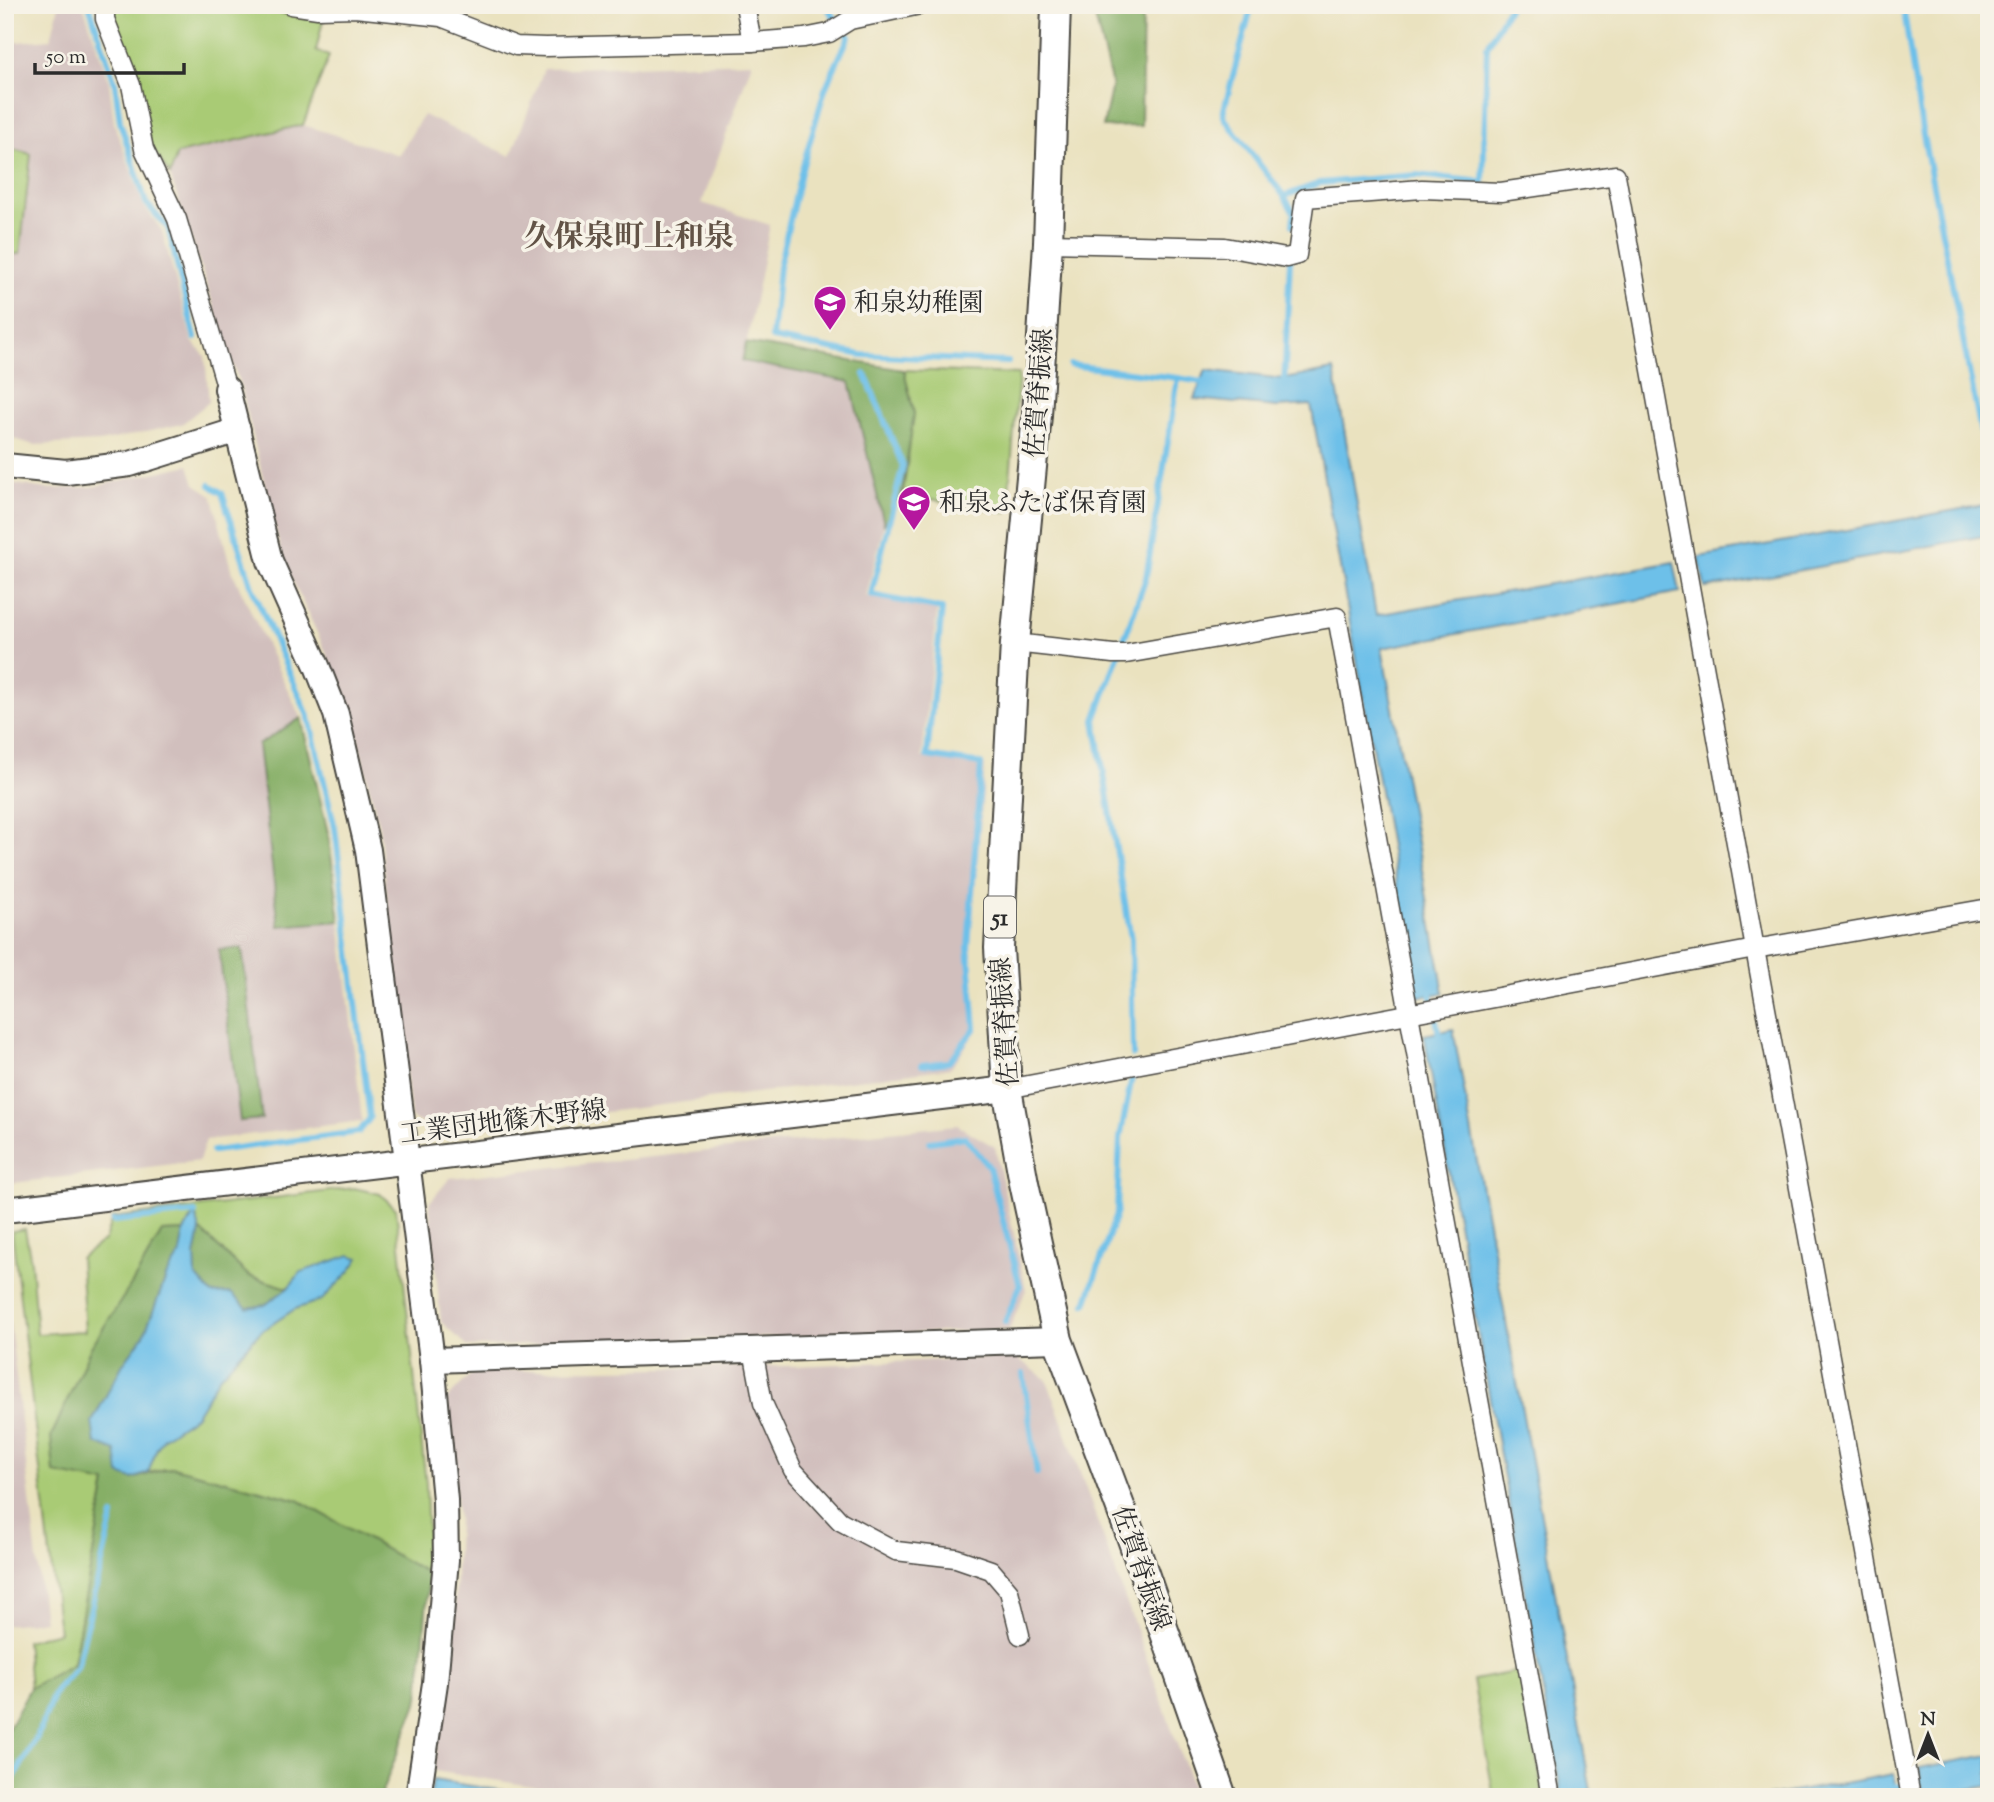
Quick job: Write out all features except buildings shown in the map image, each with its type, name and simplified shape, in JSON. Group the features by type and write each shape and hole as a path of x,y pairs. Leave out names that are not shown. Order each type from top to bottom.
{"main road":[{"name":"佐賀脊振線","path":"1056,5 1048,243 1037,415 1015,643 999,948 1007,1089 1058,1340 1130,1533 1222,1797"}],"street":[{"path":"105,5 105,19 131,85 144,149 177,219 227,389 270,561 336,714 368,850 432,1360 446,1500 446,1560 435,1683 418,1797"},
{"path":"291,5 318,9 355,8 441,17 516,46 546,47 751,42 804,38 829,33 850,13 920,5"},
{"path":"745,5 751,42"},
{"path":"1048,243 1225,247 1292,256 1305,198 1422,188 1501,192 1616,175 1909,1788"},
{"path":"5,466 66,472 130,464 238,430"},
{"path":"1015,643 1119,654 1337,617 1425,1012 1551,1797"},
{"path":"1007,1089 1989,908"},
{"name":"工業団地篠木野線","path":"5,1210 1007,1089"},
{"path":"432,1360 1058,1340"},
{"path":"754,1350 763,1403 793,1470 840,1521 896,1551 956,1558 990,1570 1009,1591 1020,1635"}],"shaded area":[{"path":"59,5 83,5 109,82 114,123 143,205 162,231 192,341 205,356 209,402 182,424 100,442 34,445 5,436 5,254 19,254 31,154 5,147 5,43 51,39"},
{"path":"752,62 702,203 770,225 743,361 850,381 884,524 866,596 937,610 922,757 985,765 971,945 977,1030 951,1068 442,1133 411,1118 379,827 353,719 325,650 283,560 242,391 170,175 177,154 303,125 399,155 423,115 511,156 544,69"},
{"path":"189,465 195,484 212,495 231,569 301,718 328,833 362,1121 206,1140 199,1161 5,1184 5,482 46,489 91,487"},
{"path":"957,1125 995,1147 1026,1290 1009,1330 468,1347 441,1322 429,1203 450,1178"},
{"path":"5,1280 44,1621 5,1625"},
{"path":"1016,1357 1047,1380 1196,1797 564,1797 564,1791 434,1771 455,1603 458,1521 447,1399 474,1371 792,1366"}],"green space":[{"path":"112,5 229,5 323,20 316,51 329,56 303,125 177,154 170,175 149,144 110,12"},
{"path":"1092,5 1143,5 1141,126 1103,127 1112,85"},
{"path":"5,147 31,154 20,254 5,254"},
{"path":"746,343 904,370 914,414 902,494 884,524 850,382 742,361"},
{"path":"904,370 1019,374 1007,513 903,494 914,414"},
{"path":"301,718 328,833 340,921 279,926 258,745"},
{"path":"242,948 262,1119 240,1121 219,950"},
{"path":"354,1188 380,1194 396,1209 426,1484 429,1574 298,1500 173,1467 148,1473 163,1438 195,1416 219,1377 260,1332 295,1309 322,1299 301,1272 288,1288 249,1276 200,1230 195,1214 184,1231 162,1232 51,1436 106,1482 73,1664 30,1688 26,1641 59,1632 12,1231 25,1229 31,1262 37,1334 85,1331 80,1258 105,1240 112,1218"},
{"path":"200,1230 249,1276 288,1288 265,1305 247,1308 230,1293 212,1294 196,1276 195,1256"},
{"path":"184,1231 180,1254 167,1275 144,1335 123,1364 92,1422 116,1451 132,1479 173,1467 298,1500 429,1574 419,1698 380,1797 5,1797 5,1735 30,1688 73,1664 106,1483 54,1473 51,1437 91,1347 162,1232"},
{"path":"1520,1671 1544,1797 1494,1797 1473,1680"}],"water":[{"path":"1206,370 1284,379 1334,370 1376,615 1674,562 1680,592 1382,648 1444,993 1417,997 1311,405 1277,407 1194,399"},
{"path":"1989,504 1989,535 1705,588 1699,557"},
{"path":"1453,1029 1592,1797 1562,1797 1424,1035"},
{"path":"195,1213 200,1230 195,1256 196,1276 212,1294 231,1293 247,1308 265,1305 288,1288 301,1272 350,1255 359,1258 322,1300 295,1309 260,1332 219,1377 195,1416 163,1438 148,1473 132,1479 119,1474 116,1451 95,1443 92,1422 123,1364 144,1335 167,1275 180,1254 184,1231"},
{"path":"1989,1755 1989,1786 1924,1797 1919,1768"},
{"path":"1894,1774 1898,1797 1765,1797"},
{"path":"433,1780 543,1797 430,1797"}],"waterway":[{"path":"89,5 115,83 120,122 146,203 168,228 195,338"},
{"path":"825,5 849,36 825,89 801,172 779,267 772,338 862,355 1008,362"},
{"path":"1252,5 1223,113 1284,196 1294,213 1293,225"},
{"path":"1284,196 1320,183 1417,175 1483,182 1487,47 1510,5"},
{"path":"1903,5 1922,130 1989,473"},
{"path":"1284,386 1290,260"},
{"path":"1070,365 1207,383"},
{"path":"865,374 903,466 871,595 942,609 927,756 981,764 968,947 975,1028 949,1062 922,1065"},
{"path":"1133,1055 1131,939 1095,720 1146,578 1178,378"},
{"path":"210,485 222,493 252,587 309,718 335,828 370,1118 359,1132 213,1151"},
{"path":"1430,989 1440,1040"},
{"path":"1086,1304 1117,1211 1120,1138 1132,1077"},
{"path":"930,1142 965,1137 989,1167 1020,1286 1005,1322"},
{"path":"113,1221 195,1213"},
{"path":"1023,1374 1037,1473"},
{"path":"5,1793 37,1737 55,1691 77,1667 113,1516"},
{"path":"1888,1789 1929,1780"}],"place":[{"name":"和泉幼稚園","path":"830,332"},
{"name":"和泉ふたば保育園","path":"914,532"}],"district":[{"name":"久保泉町上和泉","path":"629,236"}]}
